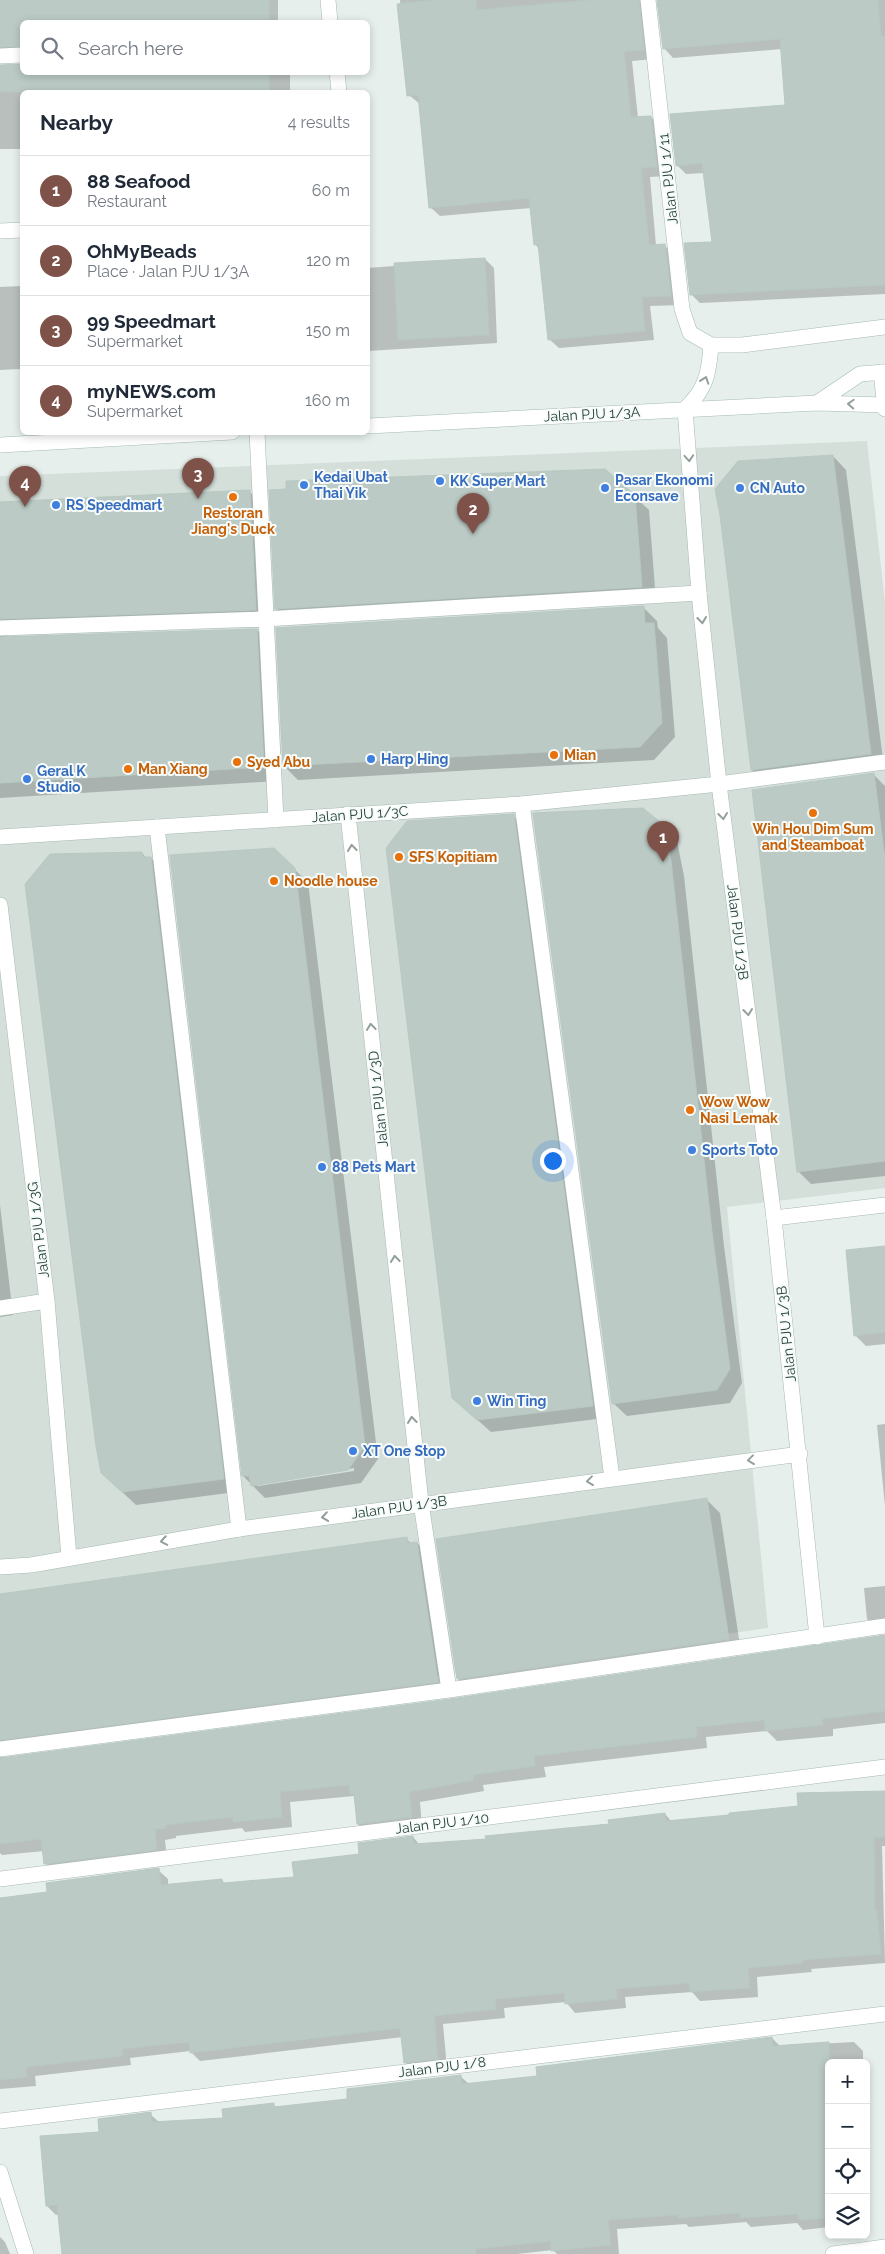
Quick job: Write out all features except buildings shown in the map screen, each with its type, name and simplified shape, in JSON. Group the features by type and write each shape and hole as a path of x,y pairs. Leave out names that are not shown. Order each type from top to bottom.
{"street":[{"path":"328,0 330,20"},
{"name":"Jalan PJU 1/11","path":"648,0 682,310 690,333 711,345"},
{"path":"0,56 20,55"},
{"path":"336,75 339,90"},
{"path":"0,231 20,230"},
{"path":"685,410 698,396 705,382 711,345 742,345 885,327"},
{"path":"817,403 860,374 883,372 885,409"},
{"name":"Jalan PJU 1/3A","path":"370,426 817,403 885,405"},
{"name":"Jalan PJU 1/3B","path":"685,410 699,593 719,784 774,1218 800,1454 817,1637"},
{"path":"0,445 178,435"},
{"path":"257,435 276,820"},
{"path":"0,628 265,618 699,593"},
{"name":"Jalan PJU 1/3C","path":"0,837 522,804 719,784 885,762"},
{"path":"522,804 612,1478"},
{"name":"Jalan PJU 1/3D","path":"348,814 420,1504 449,1690"},
{"path":"157,827 238,1529"},
{"name":"Jalan PJU 1/3G","path":"0,905 47,1301 69,1557"},
{"path":"774,1218 885,1206"},
{"path":"0,1308 47,1301"},
{"name":"Jalan PJU 1/3B","path":"0,1567 31,1565 238,1529 800,1454"},
{"path":"0,1749 449,1690 885,1626"},
{"name":"Jalan PJU 1/10","path":"0,1879 885,1768"},
{"name":"Jalan PJU 1/8","path":"0,2121 885,2014"},
{"path":"0,2172 26,2254"},
{"path":"833,2254 885,2247"}],"shaded area":[{"path":"867,441 885,603 885,1188 727,1207 768,1628 0,1739 0,476"}],"place":[{"name":"KK Super Mart","path":"440,481"},
{"name":"Kedai Ubat Thai Yik","path":"304,485"},
{"name":"Pasar Ekonomi Econsave","path":"605,488"},
{"name":"CN Auto","path":"740,488"},
{"name":"Restoran Jiang's Duck","path":"233,497"},
{"name":"99 Speedmart","path":"198,499"},
{"name":"RS Speedmart","path":"56,505"},
{"name":"myNEWS.com","path":"25,507"},
{"name":"OhMyBeads","path":"473,534"},
{"name":"Mian","path":"554,755"},
{"name":"Harp Hing","path":"371,759"},
{"name":"Syed Abu","path":"237,762"},
{"name":"Man Xiang","path":"128,769"},
{"name":"Geral K Studio","path":"27,779"},
{"name":"Win Hou Dim Sum and Steamboat","path":"813,813"},
{"name":"SFS Kopitiam","path":"399,857"},
{"name":"88 Seafood","path":"663,862"},
{"name":"Noodle house","path":"274,881"},
{"name":"Wow Wow Nasi Lemak","path":"690,1110"},
{"name":"Sports Toto","path":"692,1150"},
{"name":"88 Pets Mart","path":"322,1167"},
{"name":"Win Ting","path":"477,1401"},
{"name":"XT One Stop","path":"353,1451"}]}
